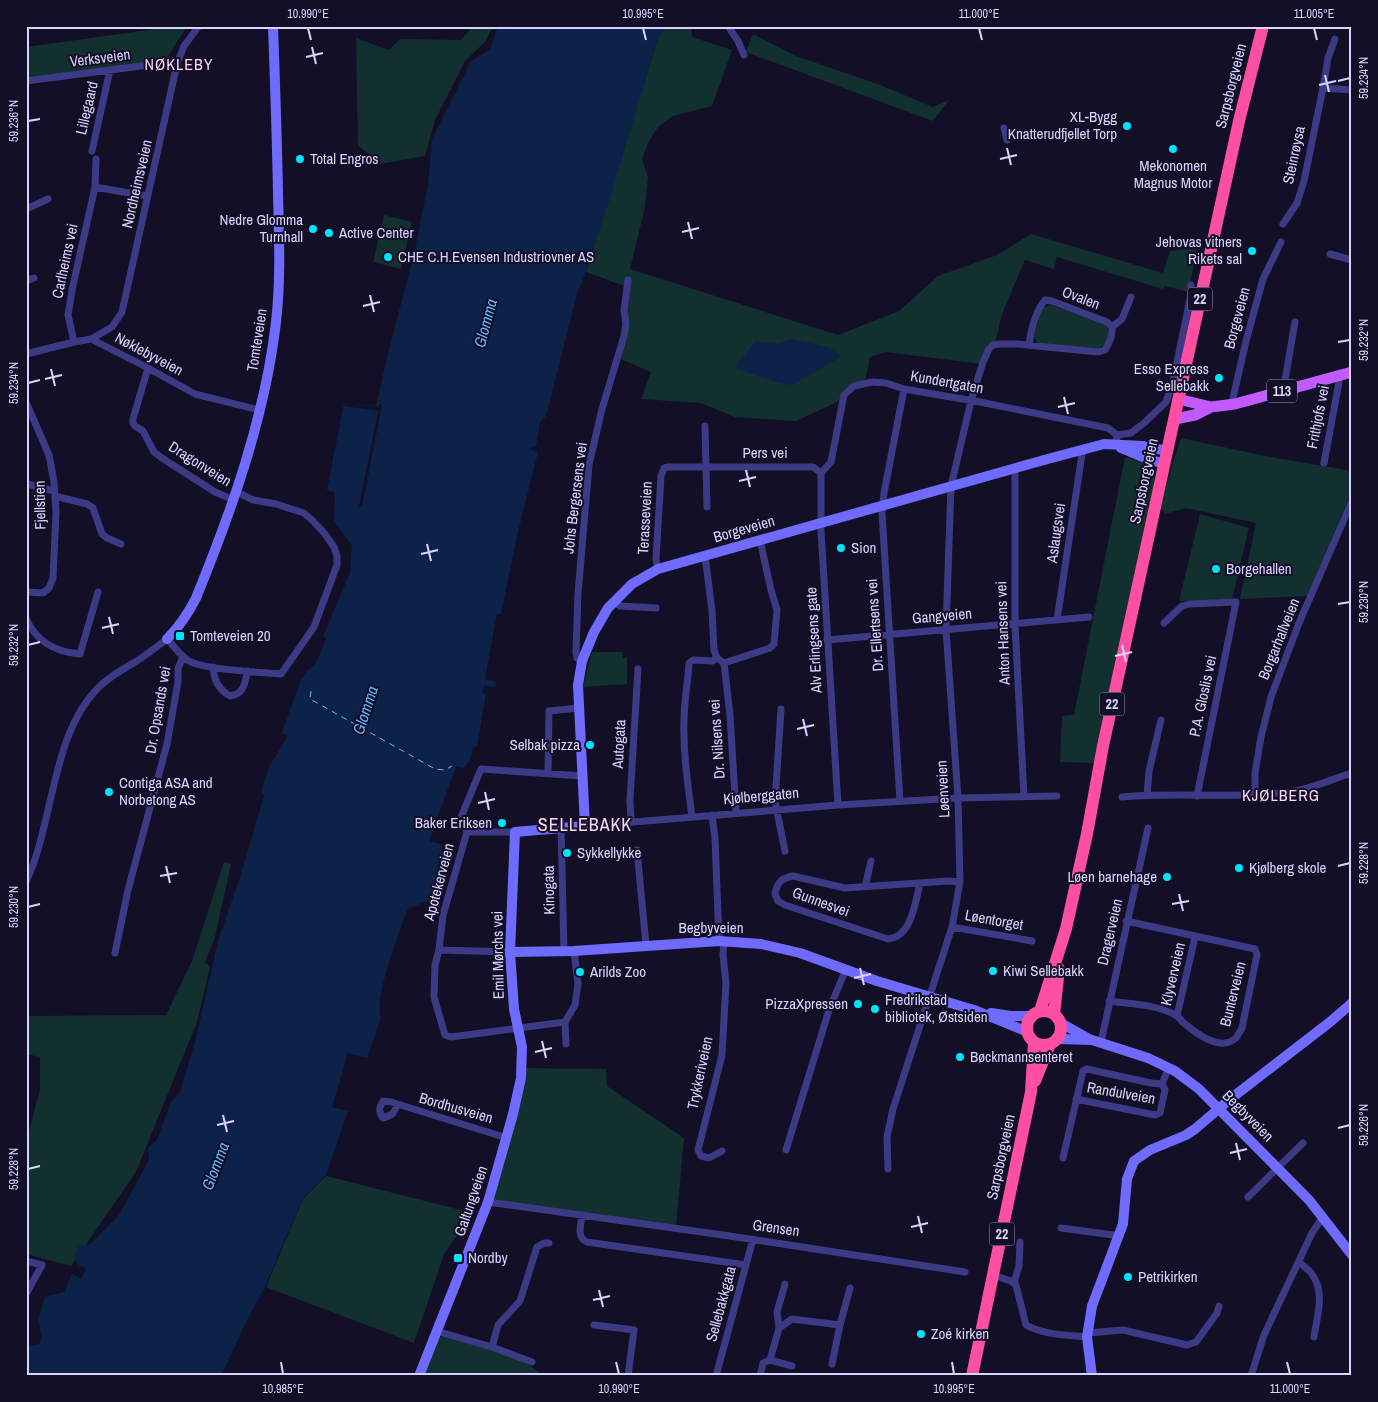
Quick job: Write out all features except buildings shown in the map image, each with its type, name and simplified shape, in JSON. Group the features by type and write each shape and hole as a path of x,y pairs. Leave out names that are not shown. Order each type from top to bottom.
{"highway":[{"name":"Sarpsborgveien","path":"1036,1014 1062,945 1178,399 1241,112 1263,26"},
{"name":"Sarpsborgveien","path":"1058,1019 1062,945"},
{"path":"1036,1014 1050,1012 1058,1019"},
{"name":"22","path":"1031,1037 1027,1026 1036,1014"},
{"name":"22","path":"1054,1041 1061,1034 1058,1019"},
{"name":"Sarpsborgveien","path":"972,1376 1031,1092 1031,1037"},
{"path":"1031,1037 1045,1045 1054,1041"},
{"name":"Sarpsborgveien","path":"1031,1092 1054,1041"}],"main road":[{"name":"Tomteveien","path":"167,638 188,614 196,598 236,496 259,410 272,350 278,297 279,254 273,26"},
{"name":"113","path":"1175,419 1195,414 1211,407 1235,404 1352,372"},
{"name":"113","path":"1178,399 1211,407"},
{"name":"Borgeveien","path":"1117,440 1140,456 1164,464"},
{"name":"Borgeveien","path":"585,826 578,708 578,674 602,617 632,584 658,569 1117,440 1168,451"},
{"name":"Kjølberggaten","path":"515,832 585,826"},
{"name":"Emil Mørchs vei","path":"515,832 510,952 514,1008 519,1029"},
{"name":"Begbyveien","path":"510,952 569,951 721,941 761,944 800,953 974,1010 1011,1016 1036,1014"},
{"path":"1092,1376 1088,1335 1092,1306 1120,1236 1124,1216 1127,1179 1134,1162 1150,1150 1186,1135 1352,1003"},
{"name":"Begbyveien","path":"974,1010 1031,1037"},
{"name":"Begbyveien","path":"1058,1019 1096,1041 1169,1067 1199,1089 1309,1200 1352,1256"},
{"name":"Galtungveien","path":"418,1376 488,1202 507,1138 521,1078 522,1047 519,1029"},
{"name":"Begbyveien","path":"1054,1041 1096,1041"}],"street":[{"name":"Nordheimsveien","path":"91,340 112,327 122,312 178,64 184,46 199,26"},
{"path":"728,26 744,55"},
{"name":"Steinrøysa","path":"1283,224 1297,203 1302,188 1328,58 1335,39"},
{"name":"Verksveien","path":"26,80 178,64"},
{"name":"Lillegaard","path":"92,151 110,70"},
{"path":"1323,88 1352,90"},
{"path":"1004,128 1007,140"},
{"name":"Carlheims vei","path":"74,342 68,315 95,187 96,160"},
{"path":"95,187 147,196"},
{"path":"26,209 48,199"},
{"name":"Borgeveien","path":"1235,404 1233,398 1263,279 1281,242"},
{"path":"1330,254 1352,260"},
{"path":"26,281 34,278"},
{"name":"Johs Bergersens vei","path":"582,661 577,658 576,652 577,614 589,465 602,408 624,336 626,324 624,310 628,280"},
{"path":"1117,440 1131,433 1155,414 1166,402 1178,358 1191,294 1191,285"},
{"path":"1112,327 1122,319 1131,297"},
{"name":"Ovalen","path":"971,400 983,362 993,345 1029,345 1098,352 1105,350 1109,344 1112,327 1107,322 1045,300 1040,306 1029,345"},
{"path":"1285,390 1288,356 1295,322"},
{"name":"Nøklebyveien","path":"26,354 74,342 91,340 195,394 259,410"},
{"name":"Dragonveien","path":"148,368 133,419 135,426 143,432 154,452 162,458 215,492 236,496"},
{"name":"Frithjofs vei","path":"1324,463 1340,382 1338,376"},
{"name":"Kundertgaten","path":"821,473 831,462 844,395 854,386 872,382 1108,428 1117,440"},
{"name":"Dr. Ellertsens vei","path":"900,801 882,506 904,388"},
{"name":"Løenveien","path":"888,1169 887,1137 893,1109 952,927 960,882 958,798 946,629 951,486 971,400"},
{"name":"Fjellstien","path":"26,402 49,455 55,494 53,578 49,588 42,593 26,592"},
{"path":"706,426 707,507"},
{"name":"Aslaugsvei","path":"1057,620 1082,454 1081,450"},
{"name":"Pers vei","path":"664,468 813,467 821,473"},
{"name":"Terasseveien","path":"658,569 656,559 661,476 664,468"},
{"name":"Anton Hansens vei","path":"1015,468 1015,624 1024,796"},
{"name":"Alv Erlingsens gate","path":"821,473 821,523 838,805"},
{"path":"28,484 87,504 93,508 102,534 121,544"},
{"name":"Dr. Opsands vei","path":"115,954 130,880 167,744 178,682 178,669 182,656 190,662 213,667 281,674 314,626 337,565 334,547 325,534 304,513 276,504 236,496"},
{"name":"Borgarhallveien","path":"1255,794 1255,773 1259,746 1270,697 1299,623 1352,501"},
{"path":"705,556 712,610 714,650 717,658 724,662 770,648 774,644 777,610 760,540"},
{"path":"26,618 35,633 45,644 55,649 80,654 98,592"},
{"path":"614,602 620,606 656,608"},
{"name":"P.A. Gloslis vei","path":"1164,623 1182,606 1236,602 1196,796"},
{"name":"Gangveien","path":"827,640 1089,617"},
{"path":"167,638 182,656"},
{"name":"Tomteveien","path":"26,882 41,836 66,744 77,717 99,686 117,672 145,656 167,638"},
{"path":"692,817 686,778 684,741 689,663 693,660 712,660 717,658"},
{"name":"Dr. Nilsens vei","path":"724,662 730,715 736,813"},
{"path":"213,667 217,685 230,696 240,694 244,689 248,671"},
{"name":"Autogata","path":"631,821 630,800 638,668"},
{"path":"578,708 549,711 548,773 582,776"},
{"path":"781,709 776,802 785,851"},
{"path":"1147,795 1149,771 1161,720"},
{"name":"Apotekerveien","path":"519,1029 451,1037 445,1035 434,998 435,964 439,950 443,915 467,832 461,817 481,769 548,773"},
{"path":"1122,797 1291,792 1352,773"},
{"name":"Kjølberggaten","path":"585,826 777,809 900,801 1057,796"},
{"name":"Trykkeriveien","path":"712,815 726,983 722,1055 698,1150 702,1156 709,1158 722,1151"},
{"name":"Kinogata","path":"561,828 569,951"},
{"name":"Dragerveien","path":"1096,1041 1109,1001 1148,828"},
{"name":"Kjølberggaten","path":"467,832 515,832"},
{"path":"637,850 646,945"},
{"path":"865,886 872,861"},
{"name":"Gunnesvei","path":"920,884 905,931 894,939 888,939 785,905 778,901 775,894 779,881 793,876 845,888 865,886 960,882"},
{"name":"Bunterveien","path":"1109,1001 1144,1006 1177,1016 1184,1024 1212,1042 1219,1044 1227,1043 1236,1038 1242,1028 1258,955 1254,949 1126,921"},
{"name":"Løentorget","path":"952,927 1032,941"},
{"name":"Klyverveien","path":"1177,1016 1195,937"},
{"name":"Begbyveien","path":"439,950 510,952"},
{"path":"566,1044 566,1022 575,1006 578,984 569,951"},
{"path":"786,1150 829,1010 846,969"},
{"path":"519,1029 566,1022"},
{"name":"Randulveien","path":"1076,1099 1156,1115 1160,1113 1165,1090 1162,1084 1169,1067"},
{"name":"Randulveien","path":"1063,1158 1083,1071 1087,1069 1162,1084"},
{"name":"Bordhusveien","path":"397,1105 507,1138"},
{"path":"1248,1197 1303,1142"},
{"name":"Grensen","path":"488,1202 752,1239 965,1272"},
{"path":"582,1215 580,1236 582,1240 587,1242 746,1265"},
{"path":"1250,1376 1264,1335 1312,1233 1323,1218"},
{"path":"1060,1228 1120,1236"},
{"name":"Sellebakkgata","path":"716,1376 752,1239"},
{"path":"1020,1242 1019,1266 1014,1283 1026,1325 1039,1331 1088,1335 1123,1330 1187,1345 1196,1342 1215,1316 1219,1306"},
{"path":"492,1346 498,1325 520,1302 538,1247 544,1243 549,1243"},
{"path":"26,1260 42,1265 26,1294"},
{"path":"1300,1262 1311,1273 1319,1287 1314,1337"},
{"path":"994,1275 1014,1283"},
{"path":"770,1360 779,1328 777,1312 785,1284"},
{"path":"832,1364 850,1288"},
{"path":"779,1328 792,1319 840,1325"},
{"path":"594,1325 634,1330 628,1376"},
{"path":"436,1331 492,1346 532,1362"},
{"path":"760,1376 764,1363 770,1360 792,1366"}],"green space":[{"path":"187,26 164,63 26,81 26,47"},
{"path":"473,26 493,26 485,42 465,61 435,120 425,156 380,164 358,145 356,38 389,50 400,39 461,40"},
{"path":"666,26 691,26 692,37 732,50 712,106 673,116 658,127 649,141 642,159 648,177 645,207 630,269 838,335 899,311 938,276 997,255 1031,234 1163,273 1170,251 1197,248 1189,292 1165,286 1163,289 1057,257 1054,269 1025,260 1002,314 995,344 982,364 886,352 870,357 865,381 837,402 796,421 735,417 701,403 641,399 651,372 618,358 627,287 586,272 658,38","holes":["755,341 840,357 815,371"]},
{"path":"753,34 796,56 880,85 933,107 949,100 933,121 746,52"},
{"path":"384,215 412,222 401,269 373,262"},
{"path":"1050,305 1105,324 1109,331 1106,343 1099,349 1037,343 1034,336 1042,308"},
{"path":"1181,438 1270,457 1352,471 1352,491 1307,596 1240,599 1256,523 1186,508 1165,514 1160,506"},
{"path":"1125,457 1150,465 1154,472 1155,480 1095,763 1060,762 1062,716 1074,715"},
{"name":"Borgehallen","path":"1200,514 1249,528 1232,599 1179,601"},
{"path":"592,652 622,652 623,658 627,658 627,684 583,687"},
{"path":"224,862 231,864 215,937 205,962 210,967 197,1022 136,1172 71,1266 26,1254 26,1142 40,1090 40,1057 26,1054 26,1016 166,1015 192,961"},
{"path":"526,1068 606,1069 607,1086 684,1138 676,1226 492,1200"},
{"path":"326,1176 469,1212 461,1230 444,1254 414,1343 266,1287 303,1199"},
{"path":"443,1336 510,1356 523,1362 542,1376 422,1376 438,1338"}],"water":[{"name":"Glomma","path":"498,26 666,26 658,38 613,188 577,294 546,416 540,422 536,446 529,449 538,452 517,536 501,614 497,614 485,679 496,682 495,687 484,685 483,694 486,694 477,746 473,747 470,760 464,768 456,767 429,841 441,844 444,859 433,898 407,910 384,981 381,996 381,1018 367,1058 348,1053 332,1107 348,1111 326,1175 303,1198 264,1289 221,1376 26,1376 26,1347 39,1344 42,1337 38,1319 45,1297 64,1292 72,1274 81,1279 86,1268 80,1266 75,1261 75,1253 79,1246 90,1244 119,1215 149,1160 148,1148 157,1140 171,1102 180,1092 195,1042 218,941 239,880 264,796 261,791 270,765 288,736 282,733 300,682 308,670 315,665 326,639 323,636 350,573 352,546 334,521 335,493 327,490 344,403 376,406 414,254 428,184 432,139 471,61 490,49"},
{"path":"793,339 834,349 840,357 793,385 779,383 735,368 755,341 777,344"}],"pier":[{"path":"344,403 378,407 379,404 382,405 362,507 359,506 378,411 344,406"}],"ferry route":[{"path":"311,691 310,699 435,769 445,770 452,766"}],"place":[{"name":"XL-Bygg Knatterudfjellet Torp","path":"1127,126"},
{"name":"Mekonomen Magnus Motor","path":"1173,149"},
{"name":"Total Engros","path":"300,159"},
{"name":"Nedre Glomma Turnhall","path":"313,229"},
{"name":"Active Center","path":"329,233"},
{"name":"Jehovas vitners Rikets sal","path":"1252,251"},
{"name":"CHE C.H.Evensen Industriovner AS","path":"388,257"},
{"name":"Esso Express Sellebakk","path":"1219,378"},
{"name":"Sion","path":"841,548"},
{"name":"Borgehallen","path":"1216,569"},
{"name":"Tomteveien 20","path":"180,636"},
{"name":"Selbak pizza","path":"590,745"},
{"name":"Contiga ASA and Norbetong AS","path":"109,792"},
{"name":"Baker Eriksen","path":"502,823"},
{"name":"Sykkellykke","path":"567,853"},
{"name":"Kjølberg skole","path":"1239,868"},
{"name":"Løen barnehage","path":"1167,877"},
{"name":"Kiwi Sellebakk","path":"993,971"},
{"name":"Arilds Zoo","path":"580,972"},
{"name":"PizzaXpressen","path":"858,1004"},
{"name":"Fredrikstad bibliotek, Østsiden","path":"875,1009"},
{"name":"Bøckmannsenteret","path":"960,1057"},
{"name":"Nordby","path":"458,1258"},
{"name":"Petrikirken","path":"1128,1277"},
{"name":"Zoé kirken","path":"921,1334"}],"district":[{"name":"NØKLEBY","path":"179,64"},
{"name":"KJØLBERG","path":"1281,795"},
{"name":"SELLEBAKK","path":"585,825"}]}
